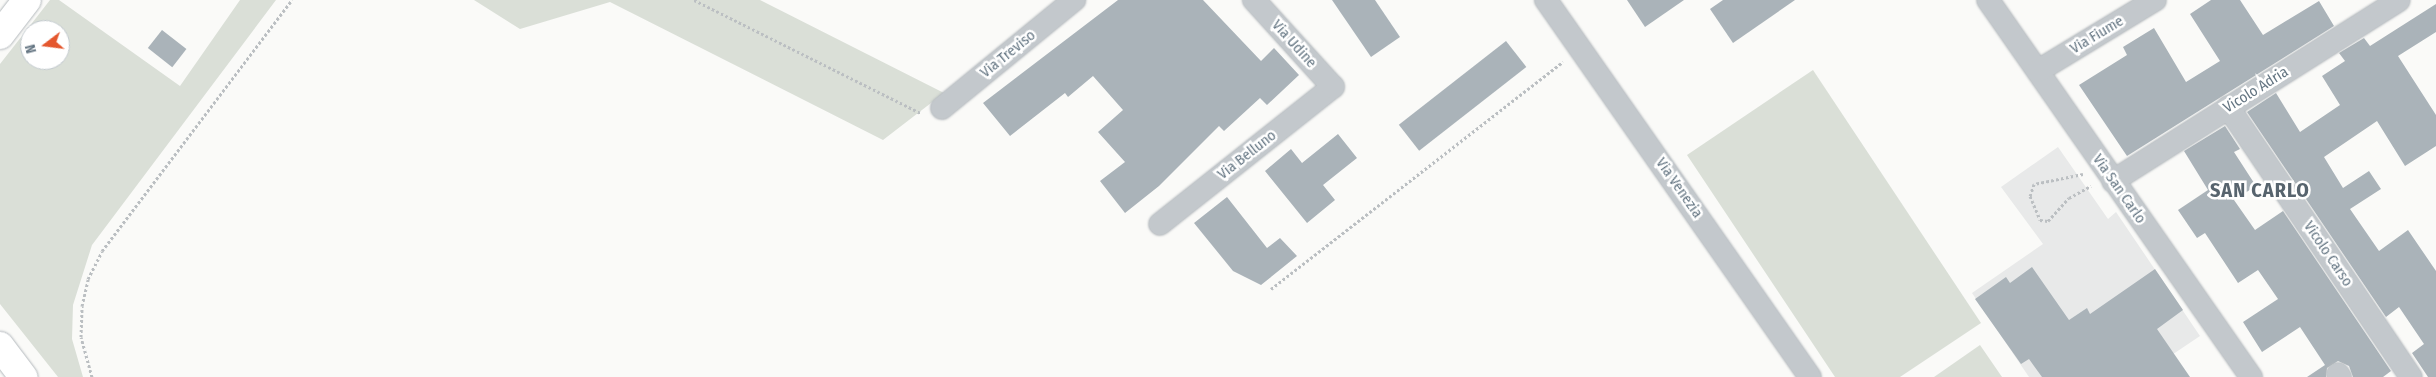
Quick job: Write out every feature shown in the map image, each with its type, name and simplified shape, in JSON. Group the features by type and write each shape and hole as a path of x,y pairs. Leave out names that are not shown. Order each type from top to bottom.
{"highway":[{"path":"0,35 27,0"},
{"path":"0,346 23,377"}],"street":[{"name":"Via Treviso","path":"942,108 1074,0"},
{"name":"Via Udine","path":"1254,0 1333,87"},
{"name":"Via Venezia","path":"1546,0 1810,377"},
{"name":"Via San Carlo","path":"1988,0 2251,377"},
{"name":"Via Fiume","path":"2038,71 2156,0"},
{"name":"Vicolo Adria","path":"2107,172 2228,107 2399,0"},
{"name":"Via Belluno","path":"1160,224 1333,87"},
{"name":"Vicolo Carso","path":"2228,107 2411,377"}],"path":[{"path":"92,377 82,346 82,306 88,279 102,251 292,0"},
{"path":"694,0 922,114 942,108"},
{"path":"1271,289 1580,47"},
{"path":"2107,172 2069,198 2048,221 2040,220 2030,196 2034,184 2085,173 2107,172"}],"shaded area":[{"path":"50,0 59,0 180,86 240,0 276,0 92,245 73,305 72,339 83,377 58,377 0,304 0,64 20,38 20,70 70,70 70,20 34,20"},
{"path":"474,0 760,0 944,93 883,140 610,2 520,29"},
{"path":"1813,70 1981,323 1900,377 1835,377 1687,155"},
{"path":"2058,147 2108,219 2116,212 2200,336 2139,377 2029,377 1972,293 2043,244 2001,187"},
{"path":"1980,345 2002,377 1934,377"}],"building":[{"path":"1118,0 1203,0 1261,61 1274,48 1299,75 1267,105 1260,98 1224,131 1219,126 1159,186 1125,213 1100,181 1125,162 1098,132 1123,110 1093,76 1068,97 1065,93 1010,136 983,103"},
{"path":"1332,0 1375,0 1400,37 1371,57"},
{"path":"1627,0 1684,0 1645,27"},
{"path":"1723,0 1795,0 1733,43 1710,9"},
{"path":"2211,0 2240,0 2263,35 2319,1 2334,26 2127,156 2079,85 2127,55 2123,47 2154,28 2186,82 2220,61 2190,14"},
{"path":"2436,4 2436,32 2398,56 2436,115 2436,146 2405,166 2377,121 2324,157 2343,188 2369,171 2381,189 2350,209 2379,251 2408,230 2436,271 2436,377 2428,377 2412,353 2424,344 2399,307 2386,317 2247,112 2276,93 2300,132 2340,105 2322,76 2345,61 2339,53 2364,38 2370,46"},
{"path":"162,30 186,49 172,67 148,48"},
{"path":"1506,41 1526,67 1419,151 1399,125"},
{"path":"2225,126 2240,149 2234,152 2256,186 2234,200 2255,230 2283,211 2391,371 2383,377 2353,377 2349,366 2338,361 2327,368 2326,377 2307,377 2325,365 2300,327 2262,352 2243,322 2278,299 2258,270 2238,283 2205,233 2197,238 2178,210 2208,190 2184,151"},
{"path":"1338,134 1357,158 1323,185 1335,200 1307,223 1265,171 1291,149 1302,163"},
{"path":"1227,197 1267,248 1280,238 1297,256 1261,285 1233,271 1194,223"},
{"path":"2032,267 2069,320 2087,308 2090,314 2155,269 2183,310 2157,329 2190,377 2042,377 2029,359 2021,364 1975,299 2006,277 2010,283"}],"district":[{"name":"SAN CARLO","path":"2260,190"}]}
